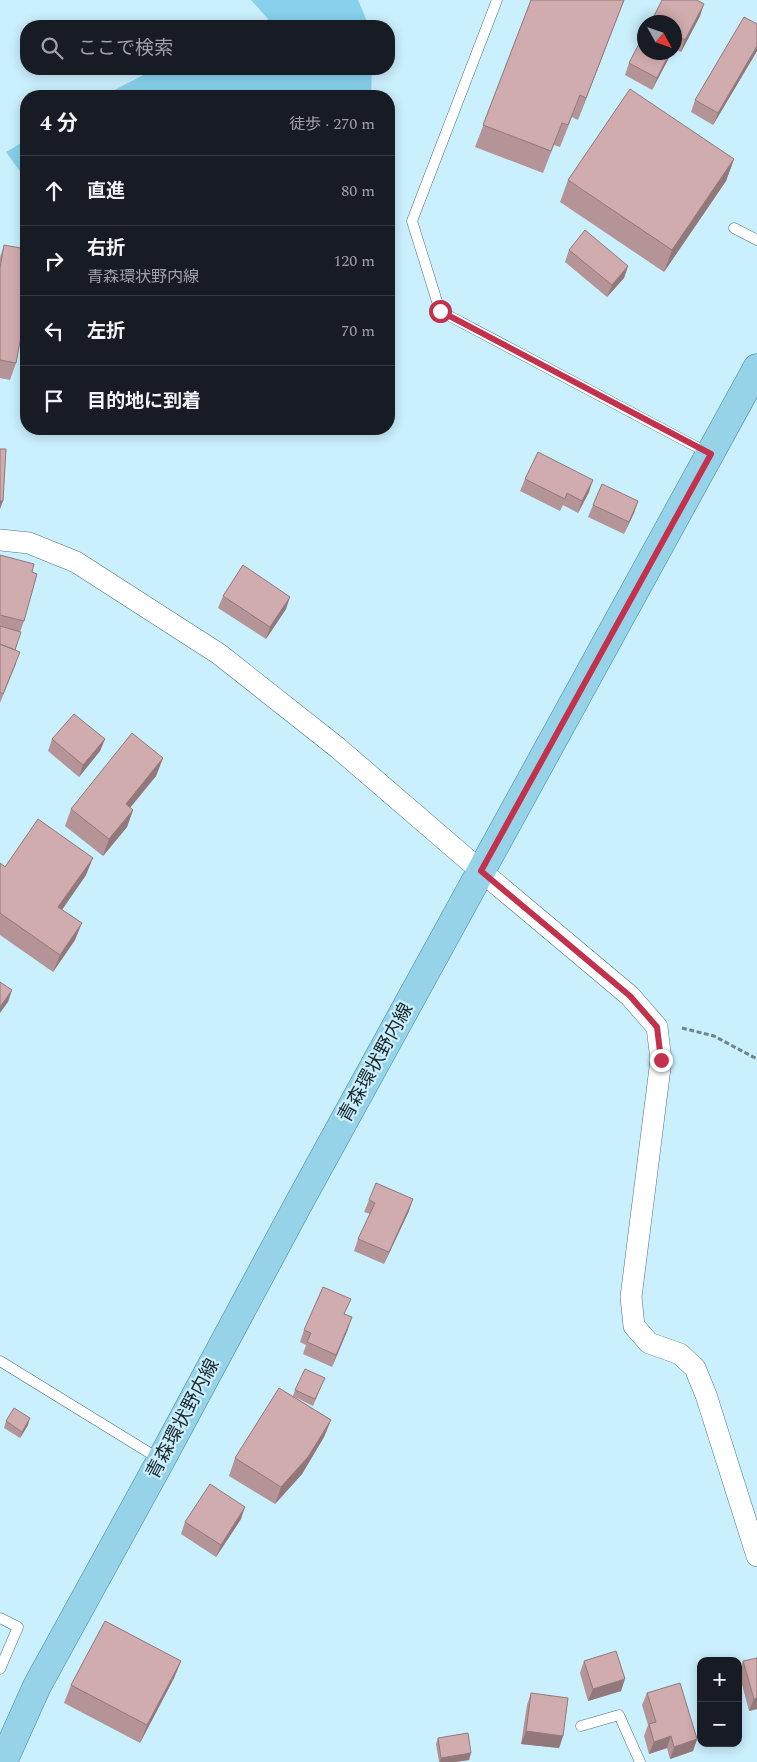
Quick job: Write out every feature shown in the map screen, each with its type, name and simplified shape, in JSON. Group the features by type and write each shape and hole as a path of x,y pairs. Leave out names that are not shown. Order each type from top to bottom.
{"main road":[{"name":"青森環状野内線","path":"3,1762 37,1686 300,1201 757,368"}],"street":[{"path":"0,540 29,544 76,562 220,654 338,748 630,996 657,1027 661,1060 631,1297 634,1326 649,1343 680,1354 695,1368 706,1395 757,1556"}],"lane":[{"path":"497,0 412,221 440,311 711,454"},
{"path":"734,228 757,240"},
{"path":"0,1361 161,1460"},
{"path":"0,1618 18,1627 0,1670"},
{"path":"580,1726 619,1715 640,1762"}],"path":[{"path":"657,1027 677,1027 714,1036 757,1059"}],"shaded area":[{"path":"251,0 358,0 366,20 268,20"},
{"path":"143,75 372,75 371,90 115,90"},
{"path":"20,144 20,172 6,152"}],"building":[{"path":"531,0 624,0 586,98 580,95 568,125 562,123 551,151 483,125"},
{"path":"662,0 697,0 704,4 685,40 682,38 682,15 654,15"},
{"path":"744,17 757,24 757,46 718,113 695,100"},
{"path":"637,48 637,60 666,60 657,78 629,63"},
{"path":"630,89 734,159 672,250 568,180"},
{"path":"585,230 628,266 612,285 569,250"},
{"path":"4,245 20,248 20,342 16,363 0,360 0,268"},
{"path":"0,449 6,449 3,501 0,501"},
{"path":"538,452 593,480 582,501 567,493 565,499 525,479"},
{"path":"602,484 638,501 629,522 593,505"},
{"path":"0,555 34,564 32,572 37,574 24,621 0,615"},
{"path":"243,565 290,597 270,627 223,596"},
{"path":"0,626 21,632 15,650 0,644"},
{"path":"0,644 20,652 3,694 0,692"},
{"path":"74,714 105,739 83,765 52,739"},
{"path":"132,733 163,758 126,804 133,810 109,839 71,809"},
{"path":"38,819 93,858 58,907 82,923 60,955 0,913 0,863 5,867"},
{"path":"0,982 12,990 0,1007"},
{"path":"376,1183 413,1199 389,1252 358,1239 375,1203 369,1200"},
{"path":"323,1287 351,1299 344,1314 352,1317 336,1355 307,1342 311,1333 304,1330"},
{"path":"305,1369 325,1378 315,1399 295,1390"},
{"path":"279,1388 331,1420 308,1457 281,1487 235,1458"},
{"path":"14,1408 30,1418 22,1432 6,1421"},
{"path":"210,1484 245,1507 221,1545 185,1522"},
{"path":"105,1621 181,1661 147,1725 71,1685"},
{"path":"616,1651 625,1679 593,1689 584,1661"},
{"path":"757,1658 757,1698 754,1699 743,1661"},
{"path":"680,1683 697,1739 674,1747 671,1736 654,1742 649,1724 656,1722 647,1693"},
{"path":"531,1693 568,1698 563,1736 526,1731"},
{"path":"468,1733 471,1753 441,1758 438,1738"}],"route":[{"path":"440,311 711,454 481,871 630,996 657,1027 661,1060"}]}
